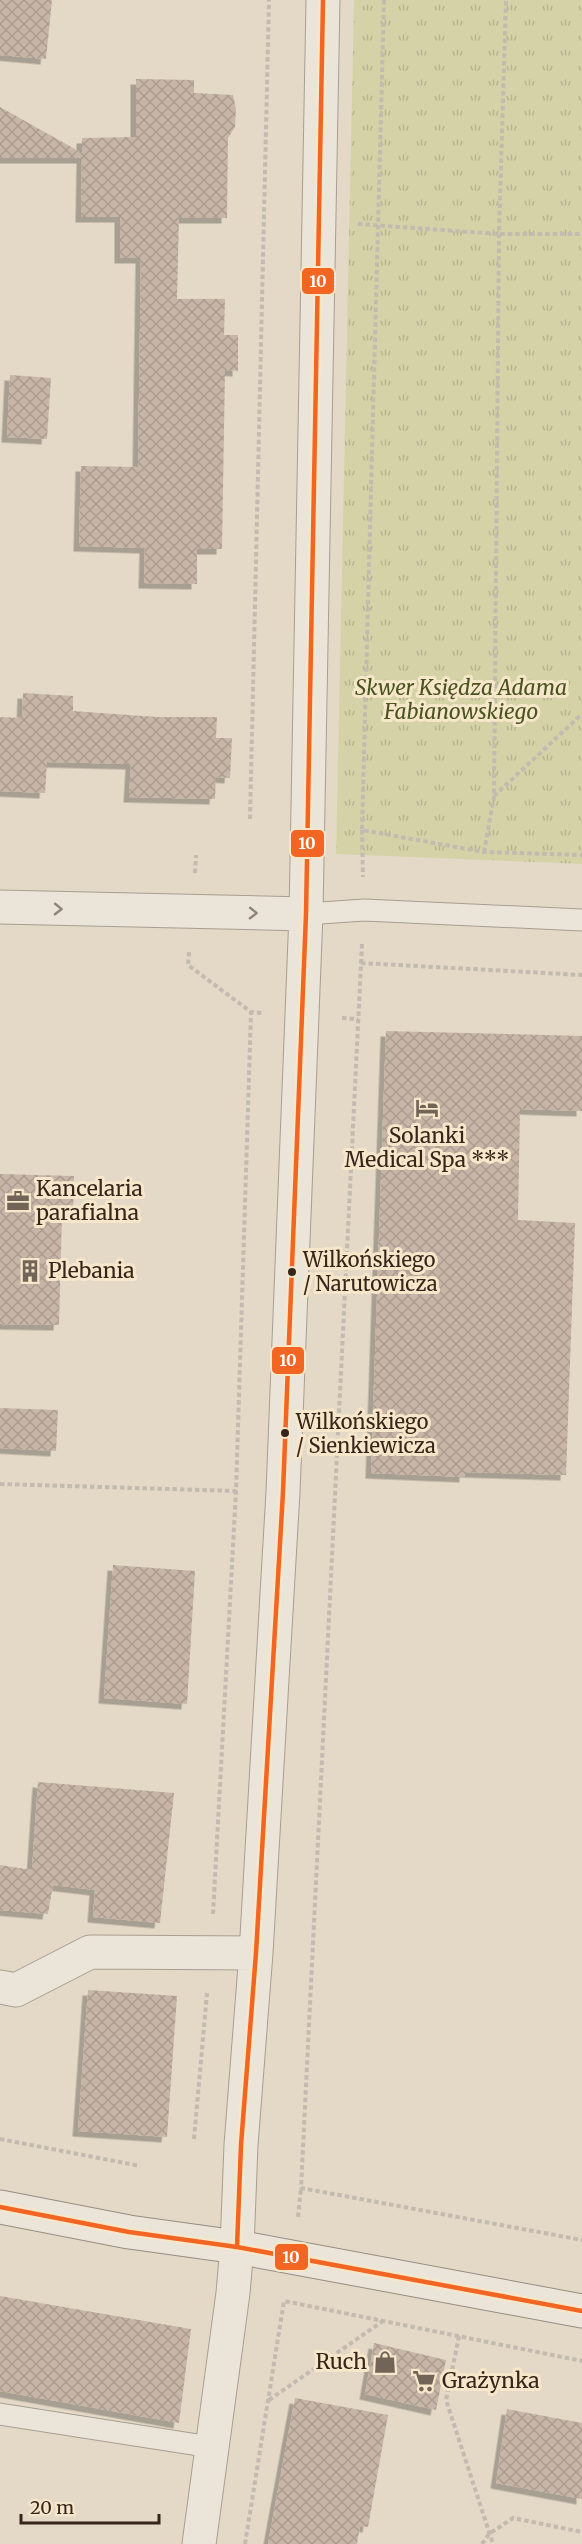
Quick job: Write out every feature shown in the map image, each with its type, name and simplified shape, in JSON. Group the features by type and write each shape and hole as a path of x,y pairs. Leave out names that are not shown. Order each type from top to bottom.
{"street":[{"path":"199,2544 233,2294 237,2247 241,2145 256,1953 283,1492 306,914 323,0"},
{"path":"0,907 306,914"},
{"path":"0,1987 16,1990 90,1952 256,1953"},
{"path":"0,2207 129,2232 237,2247 582,2311"}],"lane":[{"path":"306,914 364,910 582,920"},
{"path":"0,2414 212,2447"}],"path":[{"path":"250,819 269,0"},
{"path":"384,0 362,830 364,910 301,2188 582,2241"},
{"path":"484,852 494,797 499,234 506,0"},
{"path":"318,221 499,234 582,234"},
{"path":"494,797 582,714"},
{"path":"362,830 484,852 582,855"},
{"path":"361,963 582,975"},
{"path":"194,2139 210,1953 236,1491 251,1012"},
{"path":"0,1484 283,1492"},
{"path":"0,2139 140,2166"},
{"path":"245,2544 284,2301 582,2361"},
{"path":"268,2400 382,2321"},
{"path":"459,2336 446,2400 493,2544"},
{"path":"482,2544 489,2534 513,2518 582,2532"}],"green space":[{"name":"Skwer Księdza Adama Fabianowskiego","path":"354,0 582,0 582,864 336,854"}],"building":[{"path":"0,0 52,0 46,59 0,55"},
{"path":"136,79 194,80 194,93 233,95 236,109 235,127 228,138 227,218 179,218 177,299 225,299 224,335 238,335 238,371 225,370 222,549 197,549 197,584 144,583 145,548 79,546 81,466 138,467 141,258 120,258 120,217 81,217 82,158 0,158 0,107 82,153 82,138 136,137"},
{"path":"10,375 51,378 47,439 7,437"},
{"path":"23,693 73,696 73,711 157,717 217,717 216,738 232,738 230,778 216,777 215,799 129,797 131,764 47,762 45,793 0,791 0,717 22,718"},
{"path":"386,1031 582,1036 582,1111 520,1109 518,1220 575,1223 566,1475 465,1472 465,1477 371,1473"},
{"name":"Plebania","path":"0,1174 74,1176 73,1217 62,1216 59,1325 0,1324"},
{"path":"0,1408 58,1410 56,1451 0,1448"},
{"path":"113,1565 195,1571 187,1704 104,1698"},
{"path":"38,1782 174,1793 160,1923 93,1917 95,1890 53,1885 48,1914 0,1910 0,1865 32,1870"},
{"path":"88,1990 177,1996 167,2137 78,2131"},
{"path":"0,2296 191,2329 179,2423 0,2391"},
{"path":"374,2343 446,2360 436,2410 365,2394"},
{"path":"295,2398 388,2415 368,2527 360,2526 357,2544 268,2544"},
{"path":"507,2409 582,2423 582,2499 496,2483"}],"transit line":[{"name":"10","path":"237,2247 241,2145 256,1953 283,1492 306,914 323,0"},
{"name":"10","path":"0,2207 129,2232 237,2247 582,2311"}],"place":[{"name":"Solanki Medical Spa ***","path":"427,1108"},
{"name":"Kancelaria parafialna","path":"18,1201"},
{"name":"Plebania","path":"30,1271"},
{"name":"Wilkońskiego / Narutowicza","path":"292,1272"},
{"name":"Wilkońskiego / Sienkiewicza","path":"285,1433"},
{"name":"Ruch","path":"385,2362"},
{"name":"Grażynka","path":"424,2381"}]}
